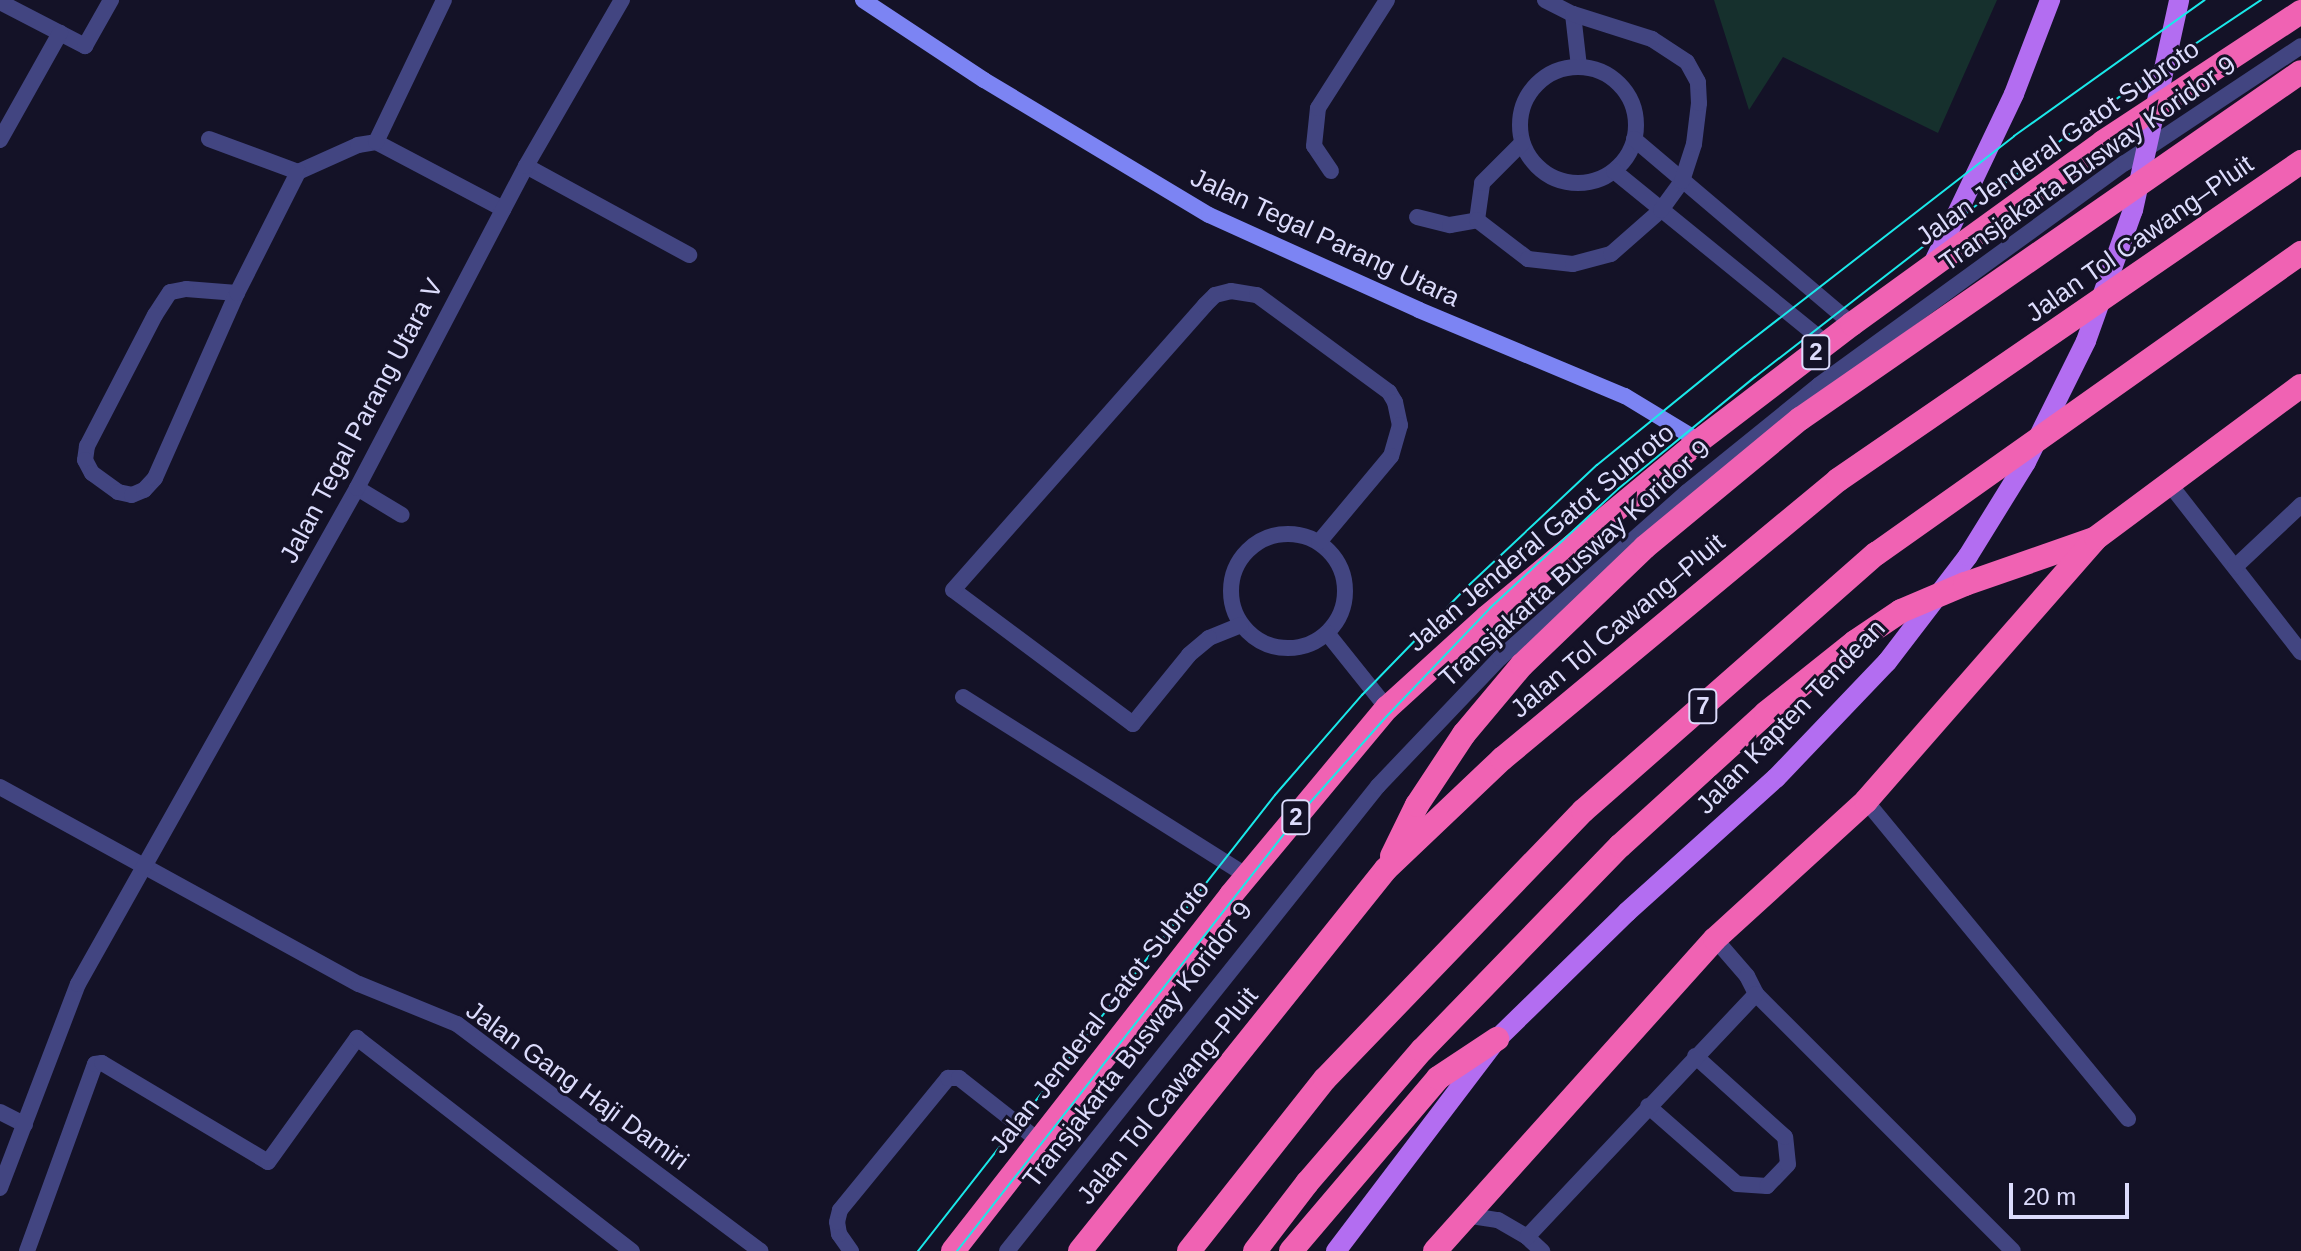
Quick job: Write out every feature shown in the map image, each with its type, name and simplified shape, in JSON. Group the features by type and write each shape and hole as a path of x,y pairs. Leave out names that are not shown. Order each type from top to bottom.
{"highway":[{"name":"Jalan Jenderal Gatot Subroto","path":"953,1251 1247,876 1387,708 1487,617 1699,441 1852,324 2103,142 2301,12"},
{"path":"1386,869 1417,805 1464,734 1522,665 1645,547 1800,419 2301,72"},
{"name":"Jalan Tol Cawang–Pluit","path":"1080,1251 1386,869 1502,759 1838,480 2301,162"},
{"name":"7","path":"1189,1251 1325,1079 1583,811 1876,554 2301,253"},
{"path":"1439,1250 1465,1215 1715,939 1866,801 2096,538 2301,386"},
{"path":"1255,1251 1307,1183 1422,1050 1620,846 1766,713 1855,642 1901,611 1965,584 2096,538"},
{"path":"1291,1251 1438,1078 1497,1039"}],"main road":[{"path":"1933,264 2014,94 2050,0"},
{"name":"Jalan Kapten Tendean","path":"1497,1039 1627,912 1776,778 1887,662 1968,556 2026,462 2086,341 2133,210 2179,0"},
{"path":"1336,1251 1497,1039"}],"street":[{"path":"0,2 85,46 111,0"},
{"path":"376,142 444,0"},
{"name":"Jalan Tegal Parang Utara V","path":"0,1188 78,984 357,488 526,166 622,0"},
{"name":"Jalan Tegal Parang Utara","path":"863,0 984,80 1209,215 1419,310 1625,396 1699,441"},
{"path":"1331,171 1314,146 1318,108 1387,0"},
{"path":"1417,217 1450,225 1477,220 1528,259 1573,264 1611,254 1661,210 1682,181 1694,144 1699,103 1698,82 1687,62 1652,39 1573,14 1545,0"},
{"path":"1573,14 1579,67"},
{"path":"0,140 60,33"},
{"name":"Transjakarta Busway Koridor 9","path":"1007,1251 1378,786 1500,658 1687,492 1829,377 2125,163 2301,46"},
{"path":"1579,67 1599,70 1617,81 1629,98 1635,118 1634,139 1627,157 1614,171 1598,181 1579,184 1544,174 1530,160 1522,143 1519,125 1531,91 1544,78 1560,69 1579,67"},
{"path":"209,139 298,172"},
{"path":"1634,139 1852,324"},
{"path":"237,293 186,289 170,292 155,315 87,446 85,460 92,473 118,492 132,495 144,490 155,478 237,293 298,172 358,145 376,142 503,209"},
{"path":"1477,220 1482,183 1522,143"},
{"path":"526,166 689,255"},
{"path":"1614,171 1827,344"},
{"path":"1241,625 1209,638 1189,655 1133,724 953,590 1205,305 1215,295 1231,291 1257,295 1389,392 1395,402 1400,425 1391,456 1319,542"},
{"path":"2168,482 2301,652"},
{"path":"357,488 402,515"},
{"path":"2235,567 2301,505"},
{"path":"1289,533 1319,542 1337,561 1345,586 1341,612 1327,633 1306,646 1282,648 1259,641 1241,625 1230,596 1236,564 1258,542 1289,533"},
{"path":"1327,633 1387,708"},
{"path":"963,697 1247,876"},
{"name":"Jalan Gang Haji Damiri","path":"0,787 359,984 457,1024 760,1251"},
{"path":"1866,801 2128,1119"},
{"path":"1715,939 1747,976 1756,994 2013,1251"},
{"path":"1527,1237 1756,994"},
{"path":"27,1251 95,1064 102,1063 268,1162 357,1038 632,1251"},
{"path":"1648,1106 1737,1184 1767,1186 1788,1164 1785,1137 1695,1056"},
{"path":"851,1251 839,1234 840,1210 948,1078 959,1078 1039,1141"},
{"path":"0,1112 25,1125"},
{"path":"1465,1215 1498,1220 1527,1237 1542,1251"}],"green space":[{"path":"1714,0 1997,0 1938,133 1783,57 1749,110"}],"tram line":[{"path":"918,1251 1275,795 1362,695 1468,586 1597,465 1736,352 2014,136 2205,0"},
{"path":"957,1251 1299,815 1386,717 1490,608 1618,489 1755,377 2033,161 2153,72 2261,0"}]}
